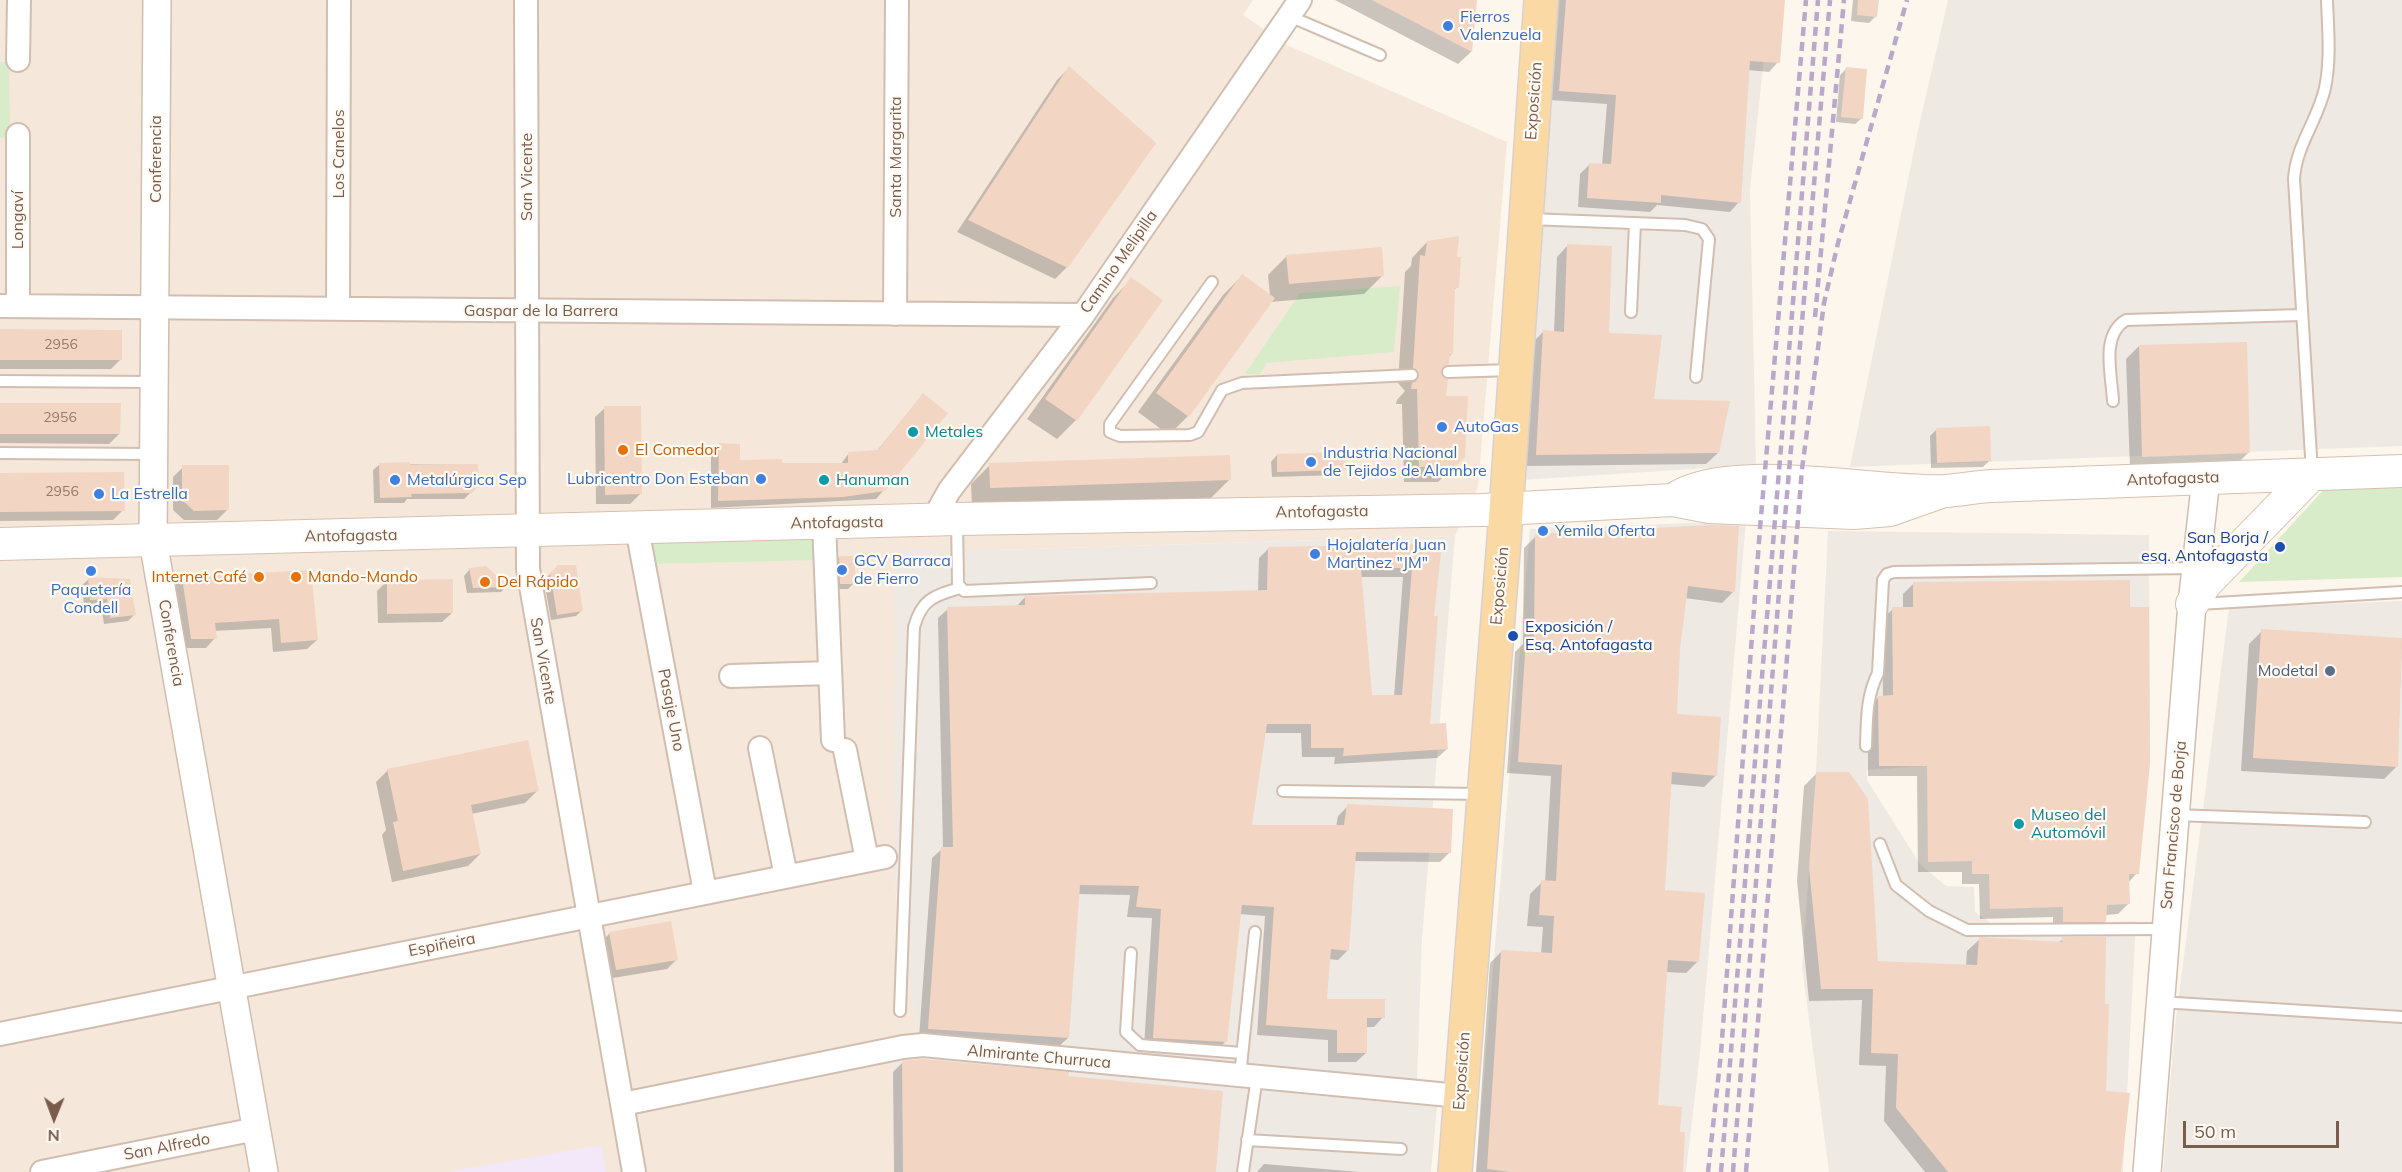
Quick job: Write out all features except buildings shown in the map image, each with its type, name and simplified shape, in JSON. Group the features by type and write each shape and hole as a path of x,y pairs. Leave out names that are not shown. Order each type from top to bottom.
{"main road":[{"name":"Exposición","path":"1455,1172 1541,0"},
{"name":"Antofagasta","path":"0,544 1505,508 1673,500 1687,491 1702,486 1752,482 1944,491 1991,486 2402,471"},
{"path":"2192,604 2205,584 2312,474"}],"street":[{"path":"18,60 19,0"},
{"name":"Conferencia","path":"157,0 153,541 264,1172"},
{"name":"Los Canelos","path":"338,309 339,0"},
{"name":"San Vicente","path":"526,0 529,583 634,1172"},
{"name":"Santa Margarita","path":"895,314 897,0"},
{"name":"Camino Melipilla","path":"945,520 950,490 1083,315 1294,8"},
{"name":"Longaví","path":"9,306 18,135"},
{"name":"Gaspar de la Barrera","path":"9,306 1083,315"},
{"name":"San Francisco de Borja","path":"2147,1172 2192,604 2206,478"},
{"path":"731,676 830,674 824,523"},
{"name":"Pasaje Uno","path":"637,528 705,892"},
{"name":"Espiñeira","path":"0,1034 876,859 839,745 830,674"},
{"path":"760,748 786,876"},
{"name":"Almirante Churruca","path":"622,1104 903,1047 923,1046 1460,1096"},
{"name":"San Alfredo","path":"42,1172 256,1130"}],"lane":[{"path":"2312,474 2294,199 2295,161 2325,89 2329,42 2327,0"},
{"path":"1294,8 1380,55"},
{"path":"1525,219 1685,225 1702,229 1708,239 1696,377"},
{"path":"1631,312 1635,223"},
{"path":"1212,282 1110,424 1110,432 1120,436 1190,435 1198,432 1222,390 1242,383 1412,375"},
{"path":"2114,401 2110,336 2116,326 2126,320 2302,315"},
{"path":"1448,372 1515,369"},
{"path":"0,381 154,382"},
{"path":"0,453 154,454"},
{"path":"945,520 960,588"},
{"path":"1866,746 1867,706 1871,687 1878,673 1883,580 1887,574 1894,572 2196,568"},
{"path":"900,1011 914,627 922,605 937,595 960,588 969,592 1151,584"},
{"path":"2192,604 2402,592"},
{"path":"1283,791 1483,794"},
{"path":"2175,815 2366,822"},
{"path":"1880,844 1896,885 1929,911 1967,930 2165,929"},
{"path":"1243,1172 1247,1140 1248,1076 1242,1053 1255,932"},
{"path":"1131,953 1126,1032 1134,1041 1140,1045 1242,1053"},
{"path":"2160,1002 2402,1017"},
{"path":"1247,1140 1401,1149"}],"shaded area":[{"path":"0,0 1253,0 1243,15 1287,45 1507,142 1478,487 1455,536 996,550 894,550 894,880 917,1033 892,1043 895,1172 0,1172"},
{"path":"1560,0 1770,0 1750,190 1756,465 1521,480"},
{"path":"1948,0 2402,0 2402,446 1850,467 1918,130"},
{"path":"1746,521 1700,1053 1686,1172 1476,1172 1530,529"},
{"path":"1828,531 2149,535 2150,765 1927,766 1867,770 1867,780 1920,864 1946,886 1974,887 1975,912 1994,925 2136,921 2123,1172 1829,1172 1802,966 1816,772"},
{"path":"1455,536 1422,939 1417,1080 917,1033 894,880 894,550 996,550"},
{"path":"2402,601 2402,1172 2163,1172 2175,1026 2229,608"},
{"path":"892,1055 1437,1107 1431,1172 895,1172"},
{"path":"601,1145 606,1172 447,1172"}],"green space":[{"path":"0,62 9,62 10,138 0,138"},
{"path":"1400,286 1394,352 1267,363 1260,374 1245,374 1300,293"},
{"path":"2402,483 2402,577 2239,582 2328,485"},
{"path":"822,535 822,560 651,564 646,540"}],"railway":[{"path":"1708,1172 1721,1053 1760,528 1806,0"},
{"path":"1721,1172 1818,0"},
{"path":"1733,1172 1784,529 1830,0"},
{"path":"1815,317 1844,0"},
{"path":"1746,1172 1802,469 1824,303 1838,243 1907,0"}],"place":[{"name":"Fierros Valenzuela","path":"1448,26"},
{"name":"AutoGas","path":"1442,427"},
{"name":"Metales","path":"913,432"},
{"name":"El Comedor","path":"623,450"},
{"name":"Industria Nacional de Tejidos de Alambre","path":"1311,462"},
{"name":"Lubricentro Don Esteban","path":"761,479"},
{"name":"Metalúrgica Sep","path":"395,480"},
{"name":"Hanuman","path":"824,480"},
{"name":"La Estrella","path":"99,494"},
{"name":"Yemila Oferta","path":"1543,531"},
{"name":"San Borja / esq. Antofagasta","path":"2280,547"},
{"name":"Hojalatería Juan Martinez \"JM\"","path":"1315,554"},
{"name":"GCV Barraca de Fierro","path":"842,570"},
{"name":"Paquetería Condell","path":"91,571"},
{"name":"Internet Café","path":"259,577"},
{"name":"Mando-Mando","path":"296,577"},
{"name":"Del Rápido","path":"485,582"},
{"name":"Exposición / Esq. Antofagasta","path":"1513,636"},
{"name":"Modetal","path":"2330,671"},
{"name":"Museo del Automóvil","path":"2019,824"}]}
